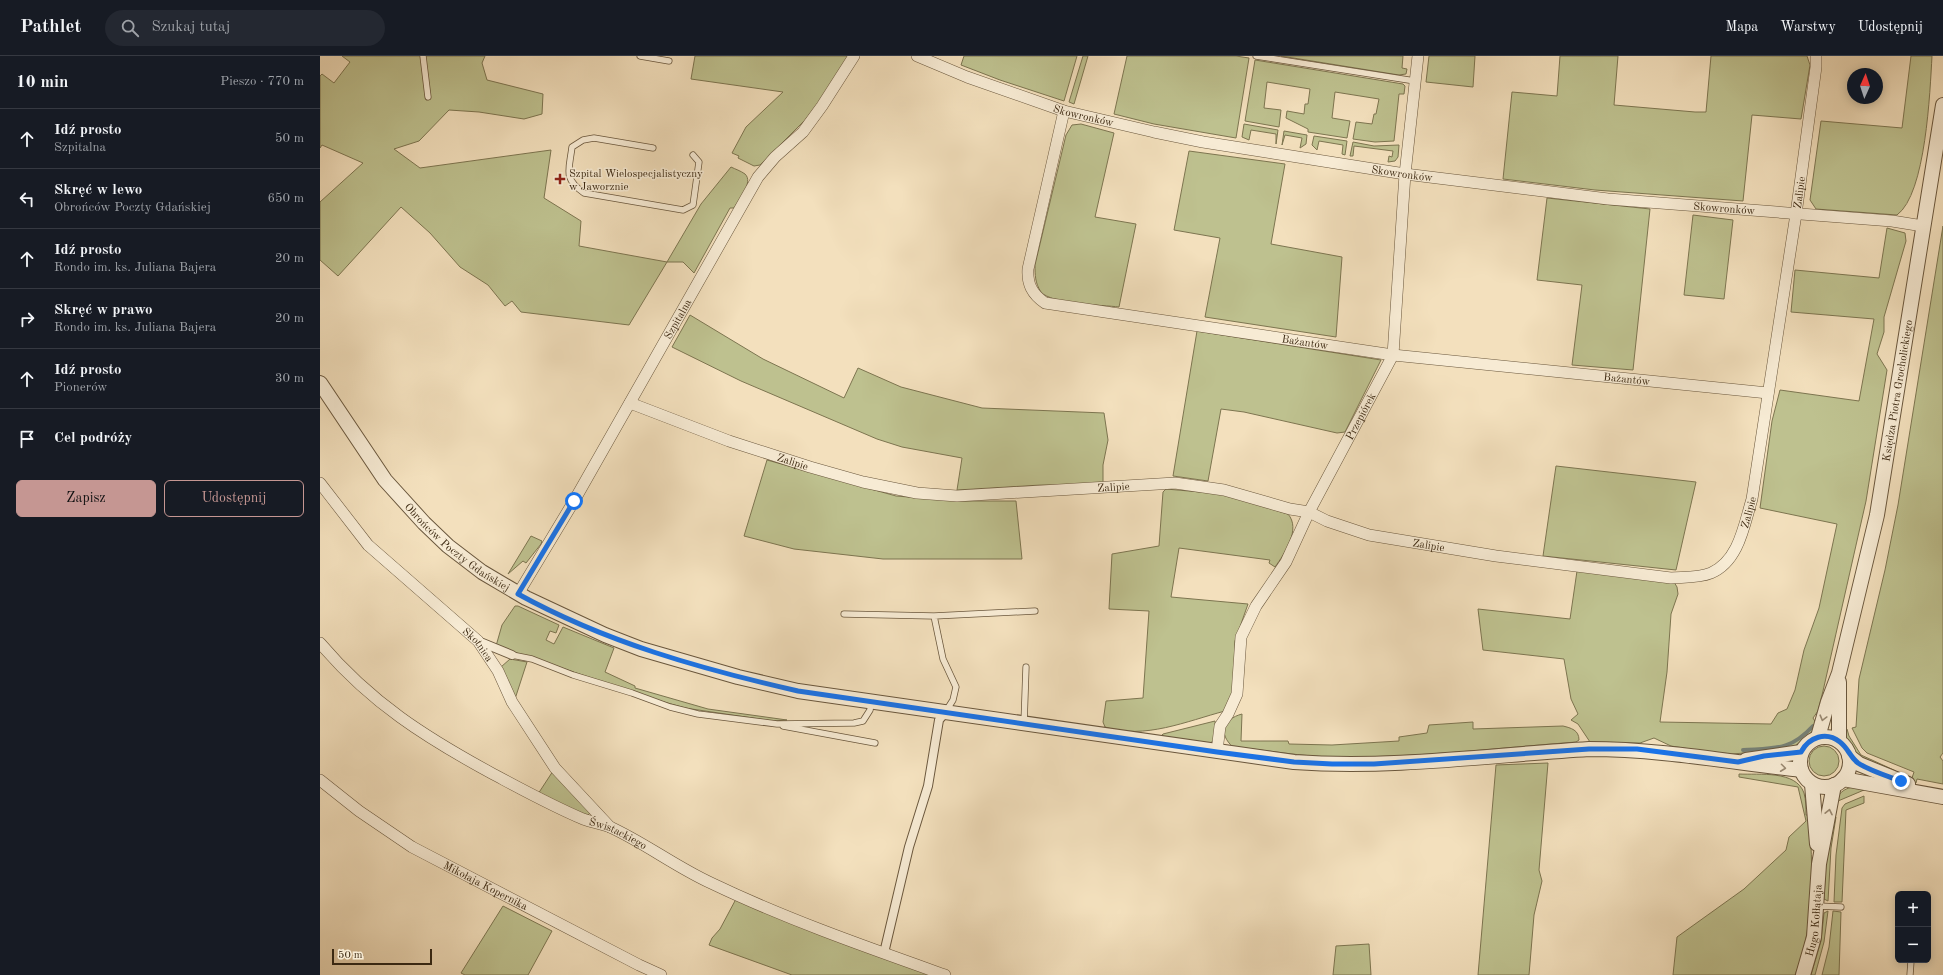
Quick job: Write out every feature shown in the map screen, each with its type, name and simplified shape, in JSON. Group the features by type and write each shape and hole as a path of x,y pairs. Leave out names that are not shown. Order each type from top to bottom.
{"street":[{"name":"Szpitalna","path":"518,594 630,403 758,177 775,157 803,132 854,56"},
{"name":"Skowronków","path":"916,56 1011,93 1064,111 1146,131 1203,142 1406,174 1608,199 1923,226"},
{"name":"Przepiórek","path":"1217,752 1220,726 1228,714 1236,694 1241,637 1256,606 1286,562 1309,512 1393,355 1406,174 1418,56"},
{"name":"Zalipie","path":"630,403 729,441 810,467 863,482 917,493 957,496 1175,483 1224,490 1290,509 1309,512 1327,521 1369,535 1496,556 1671,578 1694,577 1712,573 1728,562 1740,538 1752,499 1796,214 1816,67 1816,56"},
{"name":"Księdza Piotra Grocholickiego","path":"1818,737 1828,702 1839,673 1877,516 1943,105"},
{"name":"Bażantów","path":"1064,111 1028,268 1030,286 1039,299 1045,303 1393,355 1768,393"},
{"name":"Obrońców Poczty Gdańskiej","path":"320,383 384,480 424,523 448,546 477,568 518,594 605,635 677,660 738,677 798,691 1294,762 1374,764 1589,749 1637,749 1801,770"},
{"name":"Skotnica","path":"320,483 368,545 478,641 498,671 512,702 555,768 610,827"},
{"path":"478,641 512,655"},
{"name":"Świstackiego","path":"320,643 355,682 406,722 458,755 529,793 584,819 610,827 710,883 810,925 944,975"},
{"name":"Księdza Piotra Grocholickiego","path":"1839,673 1839,741"},
{"path":"884,953 910,847 928,786 939,720 945,713"},
{"path":"1839,782 1850,764 1846,749 1839,741 1826,736 1810,740 1801,752 1799,762 1805,778 1812,784 1820,787 1839,782 1906,791 1919,791 1943,797"},
{"name":"Obrońców Poczty Gdańskiej","path":"1738,762 1764,756 1801,752"},
{"path":"1849,756 1859,764 1908,784 1919,791"},
{"name":"Mikołaja Kopernika","path":"320,780 359,811 412,847 661,975"},
{"name":"Hugo Kołłątaja","path":"1819,864 1839,782"},
{"name":"Hugo Kołłątaja","path":"1803,975 1812,949 1817,906 1819,864 1812,784"}],"lane":[{"path":"423,56 428,97"},
{"path":"640,56 669,61"},
{"path":"1256,56 1415,81"},
{"path":"653,148 594,138 583,140 572,147 568,175 574,186 584,193 683,210 693,205 699,162 693,155"},
{"path":"844,614 934,616 1035,611"},
{"path":"934,616 943,659 956,687 953,700 945,713"},
{"path":"512,655 532,659 573,675 632,693 670,707 698,714 777,724 875,743"},
{"path":"1024,724 1026,667"},
{"path":"777,724 854,723 863,721 870,710 872,702"},
{"path":"1817,906 1841,907"},
{"path":"1910,975 1911,963"}],"green space":[{"path":"342,56 485,56 482,63 487,80 543,94 542,114 524,119 479,112 449,110 419,141 394,149 420,168 551,150 544,198 581,221 579,246 667,262 629,325 521,312 512,301 505,306 488,285 460,267 430,233 401,207 338,276 320,260 320,202 363,163 322,145 320,148 320,76 322,74 334,83 350,62"},
{"path":"695,56 848,56 819,102 805,120 760,165 754,166 738,158 739,156 732,153 746,127 783,92 691,79"},
{"path":"964,56 1077,56 1064,101 1000,80 961,65"},
{"path":"1083,56 1088,56 1074,104 1069,102"},
{"path":"1127,56 1236,56 1249,58 1236,138 1154,124 1114,114"},
{"path":"1281,56 1403,56 1402,68 1407,69 1406,74 1399,75"},
{"path":"1429,56 1475,56 1473,87 1426,82"},
{"path":"1560,56 1618,56 1614,105 1695,112 1706,112 1711,56 1807,56 1810,65 1801,119 1752,115 1743,201 1595,190 1503,179 1512,92 1557,96"},
{"path":"1911,56 1932,56 1925,141 1914,186 1907,204 1897,215 1816,209 1810,200 1821,121 1902,128"},
{"path":"1255,60 1403,84 1405,86 1404,94 1399,94 1394,141 1375,142 1353,139 1356,122 1372,124 1379,99 1335,92 1332,118 1350,121 1347,138 1308,132 1308,129 1286,118 1287,111 1304,114 1305,104 1308,104 1310,89 1267,82 1264,108 1281,110 1279,127 1245,121"},
{"path":"1081,124 1114,133 1095,217 1136,224 1119,307 1055,299 1041,292 1036,279 1035,265 1066,135 1072,125"},
{"path":"1244,124 1278,130 1276,144 1276,134 1251,130 1249,140 1242,137"},
{"path":"1284,131 1307,135 1306,144 1300,148 1302,138 1285,135 1282,145"},
{"path":"1314,136 1347,141 1345,155 1342,154 1343,145 1319,141 1317,150 1312,145"},
{"path":"1353,142 1374,146 1399,145 1398,157 1395,161 1388,162 1389,156 1392,157 1393,151 1354,146 1353,156 1350,156"},
{"path":"1189,151 1285,164 1271,244 1342,257 1336,337 1205,317 1220,238 1174,230"},
{"path":"731,167 745,174 748,182 747,186 734,208 730,208 694,273 683,262 667,262 701,204"},
{"path":"1547,198 1650,209 1633,370 1572,365 1582,285 1537,280"},
{"path":"1693,215 1733,220 1724,299 1684,295"},
{"path":"1943,226 1943,753 1940,757 1943,761 1943,784 1917,779 1916,783 1911,781 1914,772 1867,753 1862,748 1852,728 1856,727 1859,679 1885,570 1898,505"},
{"path":"1887,228 1905,233 1906,241 1884,317 1884,332 1877,354 1887,370 1866,501 1823,691 1818,711 1813,718 1816,723 1813,731 1795,746 1732,754 1671,746 1654,738 1640,743 1590,742 1578,724 1571,720 1578,714 1571,699 1564,659 1483,650 1478,609 1570,619 1577,571 1674,582 1677,587 1678,594 1671,614 1667,672 1660,722 1771,724 1778,713 1787,709 1795,690 1804,650 1819,608 1837,524 1760,508 1772,421 1780,390 1859,401 1874,319 1791,312 1795,270 1879,278"},
{"path":"690,315 763,359 844,398 858,368 901,387 982,408 1104,413 1108,440 1103,465 1103,486 1041,485 957,490 962,458 902,447 877,439 741,381 672,347"},
{"path":"1197,331 1381,360 1345,432 1337,433 1244,412 1221,409 1208,481 1173,476"},
{"path":"767,460 896,496 958,501 1016,501 1022,559 883,559 794,549 744,536"},
{"path":"1556,466 1696,482 1676,570 1543,556"},
{"path":"1166,489 1223,494 1288,514 1292,520 1292,534 1287,548 1275,567 1269,563 1270,560 1179,548 1171,597 1248,604 1235,641 1234,691 1225,711 1181,724 1150,730 1120,730 1105,727 1103,722 1106,701 1143,698 1149,611 1109,609 1112,554 1159,546 1163,492"},
{"path":"531,536 542,541 541,544 526,563 523,561 508,574"},
{"path":"515,606 559,625 556,633 550,631 546,640 554,644 563,627 614,648 605,672 635,686 635,688 708,709 787,720 773,721 685,708 496,646 502,625"},
{"path":"510,659 527,662 515,699 501,667"},
{"path":"1242,714 1241,741 1288,741 1289,744 1332,745 1399,741 1399,737 1427,733 1429,725 1473,722 1473,729 1563,726 1576,732 1579,740 1576,742 1396,756 1310,756 1233,747 1225,737 1225,728 1230,719"},
{"path":"1215,721 1216,739 1210,743 1161,736 1163,734"},
{"path":"1843,729 1847,729 1849,736 1861,755 1896,771 1898,776 1855,756 1846,740"},
{"path":"1824,746 1835,750 1839,761 1835,772 1824,776 1813,772 1809,761 1813,750"},
{"path":"1548,763 1539,870 1542,881 1534,915 1529,975 1478,975 1496,765"},
{"path":"553,771 590,813 588,815 585,816 538,794"},
{"path":"1739,774 1766,774 1785,777 1793,780 1800,786 1804,793 1806,801 1806,815 1809,815 1812,875 1809,917 1802,956 1795,975 1673,975 1677,937 1744,889 1786,850 1789,837 1806,821 1798,787 1739,777"},
{"path":"1863,786 1864,790 1835,801 1840,793 1846,789"},
{"path":"1864,796 1864,803 1846,810 1842,902 1834,902 1836,855 1842,808 1845,804"},
{"path":"1832,816 1836,817 1831,848 1828,901 1824,899 1826,859"},
{"path":"736,899 934,975 792,975 709,945 712,938 720,929"},
{"path":"503,906 552,931 528,975 465,975 461,973"},
{"path":"1828,911 1824,942 1815,975 1811,975 1821,941 1824,913"},
{"path":"1833,911 1841,912 1839,975 1822,975 1829,947"},
{"path":"1369,944 1371,975 1333,975 1336,946"}],"waterway":[{"path":"1743,750 1781,747 1797,740 1813,726"}],"place":[{"name":"Szpital Wielospecjalistyczny w Jaworznie","path":"560,179"}],"route":[{"path":"574,501 518,594 559,615 641,649 738,677 798,691 1217,752 1294,762 1332,764 1374,764 1589,749 1637,749 1738,762 1764,756 1801,752 1810,740 1826,736 1841,742 1849,756 1859,764 1901,781"}]}
